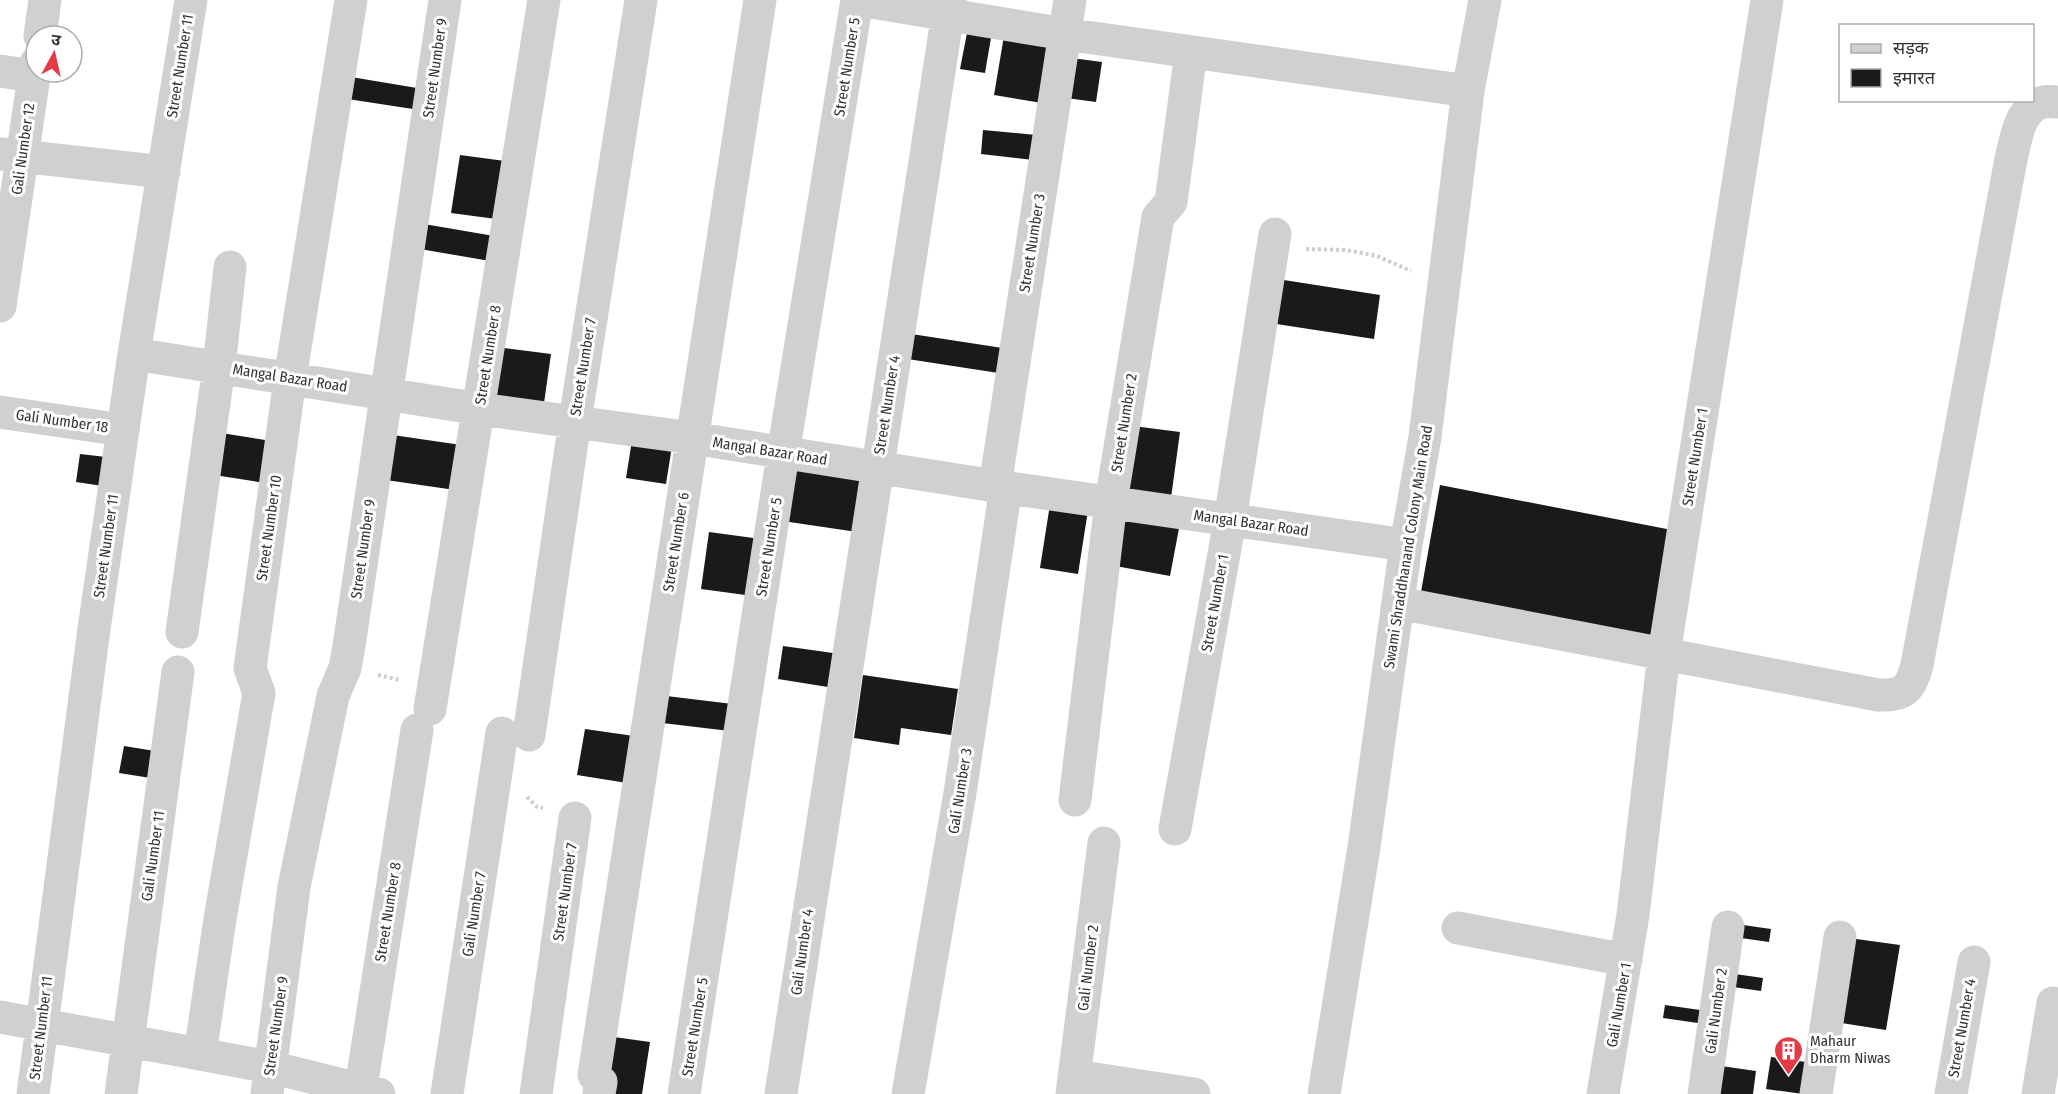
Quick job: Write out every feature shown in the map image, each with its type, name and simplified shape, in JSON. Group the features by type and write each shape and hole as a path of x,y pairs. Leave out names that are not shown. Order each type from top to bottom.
{"street":[{"path":"42,24 45,0"},
{"name":"Street Number 11","path":"33,1094 94,629 134,354 191,0"},
{"name":"Street Number 10","path":"200,1054 220,919 259,693 250,668 290,379 351,0"},
{"name":"Street Number 9","path":"268,1081 294,887 333,696 345,668 445,0"},
{"name":"Street Number 8","path":"367,1093 427,708 480,408 544,0"},
{"name":"Street Number 7","path":"515,734 575,421 641,0"},
{"name":"Street Number 6","path":"600,1088 594,1075 760,0"},
{"path":"858,0 949,8 1065,34 1468,91"},
{"name":"Street Number 5","path":"684,1094 783,453 858,0"},
{"name":"Street Number 3","path":"1000,486 1070,0"},
{"name":"Swami Shraddhanand Colony Main Road","path":"1324,1094 1364,847 1406,545 1425,437 1468,91 1485,0"},
{"name":"Street Number 1","path":"1634,915 1664,654 1767,0"},
{"name":"Street Number 4","path":"824,810 949,8"},
{"name":"Street Number 2","path":"1075,800 1111,502 1158,217 1171,202 1191,52"},
{"path":"0,70 24,70"},
{"name":"Gali Number 12","path":"1,287 11,155 31,84"},
{"path":"1399,603 1878,695 1892,696 1905,692 1912,682 2011,159 2019,128 2026,112 2043,102 2058,102"},
{"path":"11,155 164,172"},
{"name":"Street Number 1","path":"1175,829 1230,520 1274,244"},
{"path":"182,632 219,367 230,267"},
{"name":"Mangal Bazar Road","path":"134,354 480,408 1406,545"},
{"name":"Gali Number 18","path":"0,412 123,430"},
{"name":"Gali Number 3","path":"908,1094 960,793 1000,486"},
{"name":"Gali Number 11","path":"121,1094 178,672"},
{"name":"Gali Number 7","path":"447,1094 496,769 515,734"},
{"name":"Gali Number 4","path":"781,1094 824,810"},
{"name":"Street Number 7","path":"536,1094 575,818"},
{"name":"Gali Number 2","path":"1074,1085 1104,843"},
{"name":"Gali Number 1","path":"1603,1094 1634,915"},
{"name":"Gali Number 2","path":"1704,1094 1728,927"},
{"path":"1458,928 1626,960"},
{"path":"1816,1094 1840,937"},
{"name":"Street Number 4","path":"1951,1094 1974,962"},
{"path":"2038,1094 2053,1003"},
{"path":"0,1017 200,1054 268,1081 367,1093"},
{"path":"1074,1085 1194,1094"}],"path":[{"path":"1274,244 1307,249 1346,250 1377,256 1444,285"},
{"path":"345,668 427,708"},
{"path":"496,769 537,807 575,818"}],"building":[{"path":"968,28 992,32 985,73 960,69"},
{"path":"1005,30 1052,38 1042,103 994,95"},
{"path":"1064,57 1102,62 1096,102 1059,97"},
{"path":"345,76 429,90 426,111 341,98"},
{"path":"983,130 1036,135 1033,160 981,154"},
{"path":"460,155 505,161 496,219 451,213"},
{"path":"418,223 500,237 496,262 414,248"},
{"path":"1271,278 1380,295 1374,339 1264,322"},
{"path":"905,333 1009,349 1005,374 901,358"},
{"path":"496,347 551,354 544,403 489,394"},
{"path":"1133,426 1180,432 1171,498 1125,492"},
{"path":"215,432 278,442 271,484 208,474"},
{"path":"386,434 468,446 462,491 379,479"},
{"path":"633,434 673,440 666,484 626,478"},
{"path":"80,454 106,457 103,486 76,482"},
{"path":"785,460 866,472 857,532 776,520"},
{"path":"1440,485 1672,530 1652,639 1421,592"},
{"path":"1051,498 1089,504 1078,574 1040,568"},
{"path":"1120,512 1180,523 1170,576 1110,565"},
{"path":"709,532 761,539 753,596 701,589"},
{"path":"783,646 833,653 828,687 778,679"},
{"path":"863,675 958,689 951,735 901,728 899,745 854,738"},
{"path":"658,695 741,705 738,732 654,722"},
{"path":"585,729 634,736 627,783 577,775"},
{"path":"124,746 161,752 157,779 119,773"},
{"path":"1736,924 1771,929 1769,942 1734,937"},
{"path":"1849,938 1900,945 1886,1030 1835,1022"},
{"path":"1728,973 1763,978 1761,991 1726,986"},
{"path":"1665,1005 1700,1010 1698,1023 1663,1018"},
{"path":"614,1037 650,1042 642,1094 605,1094"},
{"name":"Mahaur Dharm Niwas","path":"1771,1057 1813,1063 1803,1094 1766,1089"},
{"path":"1714,1065 1756,1071 1753,1094 1710,1094"}],"place":[{"name":"Mahaur Dharm Niwas","path":"1789,1076"}]}
